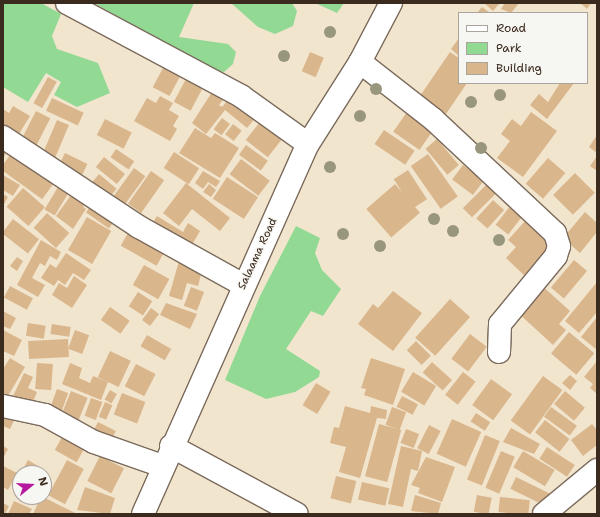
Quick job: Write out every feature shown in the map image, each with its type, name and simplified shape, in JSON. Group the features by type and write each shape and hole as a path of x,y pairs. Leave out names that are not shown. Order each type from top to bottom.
{"street":[{"path":"67,3 241,96 308,144"},
{"name":"Salaama Road","path":"143,514 162,466 308,144 360,62 391,3"},
{"path":"360,62 432,118 555,234 559,246 556,256 500,324 499,352"},
{"path":"3,137 145,230 243,285"},
{"path":"3,406 46,415 94,442 162,466"},
{"path":"171,446 297,514"},
{"path":"544,514 597,470"}],"green space":[{"path":"3,3 41,3 61,14 52,36 57,49 98,63 110,93 77,107 54,95 61,82 46,73 28,102 3,87"},
{"path":"94,3 194,3 179,37 228,44 236,52 233,64 224,72 207,68"},
{"path":"231,3 292,3 297,11 293,26 275,34 258,27"},
{"path":"315,3 344,3 337,13"},
{"path":"296,226 320,238 315,253 322,270 341,289 323,316 311,311 286,349 320,371 319,377 295,392 266,399 225,380 260,296"}],"building":[{"path":"484,3 500,3 493,11"},
{"path":"505,3 519,3 512,12 501,9"},
{"path":"580,3 591,3 587,9"},
{"path":"482,7 489,12 478,12"},
{"path":"458,39 458,55 451,49"},
{"path":"310,52 324,58 316,77 302,71"},
{"path":"450,52 458,57 458,84 466,84 446,114 420,96"},
{"path":"164,66 181,75 170,96 153,87"},
{"path":"48,77 57,82 42,108 33,103"},
{"path":"187,77 204,86 191,111 174,102"},
{"path":"559,84 573,84 547,119 530,105 539,94 548,102"},
{"path":"216,86 227,95 219,105 222,107 232,95 257,116 247,128 225,110 206,134 192,123"},
{"path":"160,96 173,103 169,110 179,116 173,126 177,129 170,141 134,121 147,98 156,103"},
{"path":"52,98 84,113 78,125 46,111"},
{"path":"13,106 30,116 14,142 3,127 3,109 9,113"},
{"path":"36,111 50,118 36,146 22,139"},
{"path":"407,112 433,130 419,150 393,132"},
{"path":"531,112 557,131 523,177 497,158 510,141 501,134 512,119 521,126"},
{"path":"222,118 230,124 222,135 214,129"},
{"path":"263,118 285,135 268,157 246,140"},
{"path":"105,119 132,133 124,149 97,135"},
{"path":"57,120 69,125 55,157 43,152"},
{"path":"233,124 242,131 234,141 225,134"},
{"path":"195,128 211,138 215,133 239,148 220,178 179,153"},
{"path":"384,130 415,151 405,165 374,144"},
{"path":"597,135 597,153 589,147"},
{"path":"437,139 459,165 447,175 426,149"},
{"path":"3,142 10,147 3,158"},
{"path":"246,145 268,161 261,171 239,155"},
{"path":"116,149 134,161 129,170 110,157"},
{"path":"13,151 55,182 42,199 3,171 3,165"},
{"path":"174,152 199,168 189,184 164,168"},
{"path":"65,153 87,164 81,177 59,166"},
{"path":"428,154 458,197 441,209 411,166"},
{"path":"597,156 597,171 590,166"},
{"path":"104,157 125,174 117,184 96,167"},
{"path":"548,158 565,173 543,199 526,184"},
{"path":"241,159 270,181 258,196 230,174"},
{"path":"463,165 484,181 473,195 452,179"},
{"path":"134,168 145,176 121,210 109,202"},
{"path":"408,170 427,199 413,209 394,179"},
{"path":"151,171 164,180 141,213 128,204"},
{"path":"203,171 220,181 216,187 208,182 203,189 195,183"},
{"path":"575,173 595,193 573,215 553,195"},
{"path":"99,174 117,189 107,200 89,185"},
{"path":"3,175 20,185 13,196 3,190"},
{"path":"227,177 258,197 244,219 213,199"},
{"path":"61,182 71,188 55,216 45,209"},
{"path":"489,182 498,191 472,217 463,208"},
{"path":"186,183 230,218 220,231 192,209 179,226 163,213"},
{"path":"209,184 216,190 211,197 203,192"},
{"path":"395,184 420,213 391,238 366,209"},
{"path":"23,188 45,207 28,226 7,207"},
{"path":"74,191 87,200 83,207 86,209 73,229 56,216"},
{"path":"3,194 8,197 3,206"},
{"path":"493,200 504,210 487,229 476,219"},
{"path":"94,201 117,217 109,229 86,212"},
{"path":"511,205 524,215 508,235 496,225"},
{"path":"585,212 597,223 597,232 580,253 563,238"},
{"path":"47,213 69,233 56,248 34,228"},
{"path":"157,216 183,232 188,223 200,231 186,255 148,230"},
{"path":"87,217 111,231 92,264 68,250"},
{"path":"13,219 39,239 28,254 3,234 3,232"},
{"path":"526,220 558,249 526,277 506,258 516,247 508,240"},
{"path":"129,231 165,251 157,266 121,246"},
{"path":"41,240 61,252 57,260 50,256 45,266 40,263 32,278 45,285 38,297 17,285"},
{"path":"66,253 91,270 84,280 73,273 65,285 58,280 54,286 41,278 50,264 56,268"},
{"path":"17,257 23,261 17,271 10,266"},
{"path":"574,260 587,271 564,299 551,288"},
{"path":"179,261 203,267 198,286 187,283 182,300 169,296"},
{"path":"144,265 169,279 158,299 133,285"},
{"path":"74,276 87,285 72,308 52,295 59,283 67,288"},
{"path":"597,282 597,312 579,333 565,321"},
{"path":"540,284 570,311 559,324 566,330 553,345 516,311"},
{"path":"10,286 33,298 27,310 4,297"},
{"path":"191,287 204,292 197,311 184,306"},
{"path":"393,291 422,313 393,351 358,324 373,304 378,308"},
{"path":"138,292 152,301 143,316 129,306"},
{"path":"450,299 470,317 435,356 415,338"},
{"path":"166,303 197,314 190,329 160,315"},
{"path":"110,307 130,321 120,334 101,320"},
{"path":"151,308 159,314 150,326 142,320"},
{"path":"3,311 16,318 10,329 3,326"},
{"path":"597,317 597,350 581,337"},
{"path":"28,323 46,326 44,339 26,336"},
{"path":"52,324 71,327 69,337 50,334"},
{"path":"3,330 22,340 14,356 3,351"},
{"path":"75,330 89,335 82,354 68,349"},
{"path":"569,332 594,353 576,375 551,353"},
{"path":"470,334 487,347 468,371 451,359"},
{"path":"147,335 171,349 165,360 140,346"},
{"path":"68,339 69,357 29,359 28,341"},
{"path":"416,341 431,356 422,365 407,350"},
{"path":"110,351 131,361 119,387 98,377"},
{"path":"10,358 25,367 8,396 3,393 3,369"},
{"path":"371,358 405,369 393,405 364,395 366,389 361,388"},
{"path":"597,361 597,394 590,388 593,384 584,377"},
{"path":"432,362 452,380 443,390 423,372"},
{"path":"37,363 53,364 51,390 35,389"},
{"path":"70,363 82,368 79,378 90,383 93,376 108,382 101,400 62,384"},
{"path":"136,364 156,374 144,396 125,386"},
{"path":"413,372 436,386 424,406 401,392"},
{"path":"463,372 476,382 458,405 445,395"},
{"path":"24,373 33,377 28,388 37,392 31,407 12,398"},
{"path":"570,375 577,381 570,390 562,383"},
{"path":"543,376 562,390 530,435 511,420"},
{"path":"491,379 512,394 493,420 472,405"},
{"path":"316,383 331,392 317,414 303,405"},
{"path":"57,389 68,393 62,411 51,407"},
{"path":"110,390 117,394 111,404 105,400"},
{"path":"71,391 88,398 77,424 61,417"},
{"path":"565,391 585,408 574,421 554,404"},
{"path":"122,393 145,402 137,423 114,414"},
{"path":"402,396 418,404 413,415 397,407"},
{"path":"91,398 102,402 96,420 85,416"},
{"path":"105,402 112,405 106,420 99,417"},
{"path":"345,406 370,413 371,406 387,410 386,419 377,418 360,478 339,472 346,447 330,443 334,427 339,428"},
{"path":"392,407 406,412 400,430 386,425"},
{"path":"551,407 577,426 570,436 544,417"},
{"path":"5,413 15,418 10,429 3,426"},
{"path":"476,413 490,422 485,431 471,421"},
{"path":"452,419 481,432 466,467 437,454"},
{"path":"545,420 569,439 560,452 535,433"},
{"path":"98,422 116,431 110,443 92,434"},
{"path":"379,424 401,430 387,482 365,476"},
{"path":"592,424 597,430 597,445 583,456 571,440"},
{"path":"429,425 441,431 429,454 417,448"},
{"path":"511,428 540,444 534,454 503,442"},
{"path":"406,429 419,434 414,448 401,443"},
{"path":"66,430 88,442 77,462 55,450"},
{"path":"485,435 500,441 482,485 467,480"},
{"path":"3,446 8,449 3,458"},
{"path":"401,446 422,451 418,471 411,469 403,507 388,504"},
{"path":"547,447 575,465 567,477 539,459"},
{"path":"501,451 515,457 499,494 485,488"},
{"path":"523,451 555,470 545,486 513,467"},
{"path":"100,456 124,468 111,493 87,481"},
{"path":"426,457 455,467 442,502 418,493 420,488 411,485"},
{"path":"28,460 36,465 25,465"},
{"path":"67,460 84,469 65,504 52,497 52,488"},
{"path":"3,466 12,470 12,482 8,490 3,487"},
{"path":"336,476 356,481 351,503 330,498"},
{"path":"516,477 549,493 544,505 510,489"},
{"path":"362,482 389,488 385,506 358,500"},
{"path":"85,487 115,498 110,514 77,510"},
{"path":"415,495 441,503 438,514 411,511"},
{"path":"477,495 492,498 489,514 474,512"},
{"path":"500,497 530,500 528,514 498,512"},
{"path":"52,502 77,514 33,514 37,505 52,505"},
{"path":"3,503 9,506 5,514 3,514"},
{"path":"12,505 23,505 32,509 29,514 8,514"}]}
